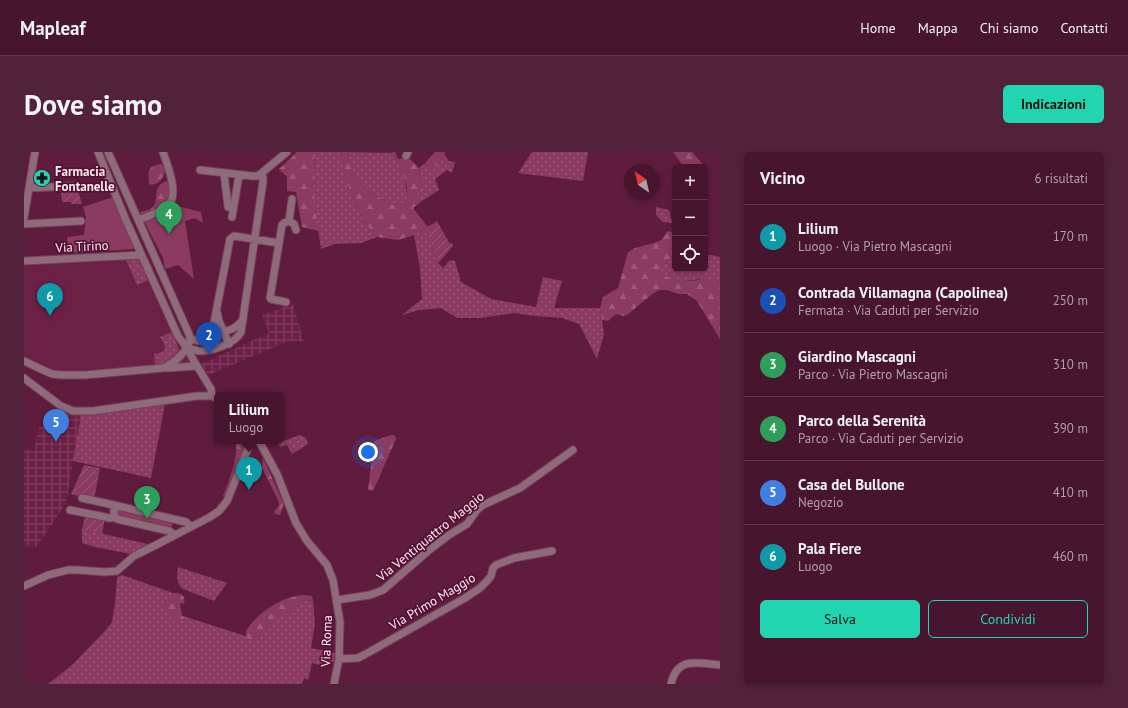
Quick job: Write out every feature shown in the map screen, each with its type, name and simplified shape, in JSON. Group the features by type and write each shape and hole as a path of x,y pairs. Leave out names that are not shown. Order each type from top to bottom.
{"street":[{"path":"24,218 35,152"},
{"path":"24,378 61,406 73,412 93,411 197,396 214,397 211,389 187,348 178,336 141,254 98,152"},
{"path":"108,152 190,338 187,348 174,363 163,368"},
{"path":"138,220 160,210 168,205 172,200 172,181 163,152"},
{"path":"200,170 238,178 258,176 287,152"},
{"path":"187,348 198,351 207,350 229,344 239,336 242,328 263,182 263,177 261,174"},
{"path":"224,176 228,207 233,208"},
{"path":"232,217 238,178"},
{"path":"29,188 72,186"},
{"path":"289,221 292,199"},
{"name":"Via Tirino","path":"24,224 81,221"},
{"path":"289,221 294,224 296,230"},
{"path":"286,302 270,298 282,225 289,221"},
{"path":"208,338 213,328 230,239 234,236 278,243"},
{"name":"Via Tirino","path":"24,260 141,254"},
{"path":"216,310 229,344"},
{"path":"190,338 198,341 208,338 238,326 243,320"},
{"path":"24,361 52,374 62,375 85,375 163,368 198,367"},
{"path":"24,586 44,576 68,570 105,572 117,571 134,556 214,514 227,501 250,444"},
{"name":"Via Roma","path":"261,444 277,474 296,523 307,541 327,565 333,580 340,622 339,659 334,684"},
{"name":"Via Ventiquattro Maggio","path":"337,600 370,595 382,590 448,535 467,524 480,508 489,502 520,488 573,450"},
{"path":"82,498 186,522 191,527"},
{"path":"115,517 114,510 118,506"},
{"path":"70,510 110,518 115,517 119,520 170,531 175,535"},
{"name":"Via Primo Maggio","path":"339,659 358,658 465,598 480,588 487,581 491,576 493,568 499,563 525,555 552,551"},
{"path":"671,684 676,671 683,664 699,663 720,665"}],"shaded area":[{"path":"148,257 183,336 201,369 72,378 24,362 24,265 126,260"},
{"path":"293,304 304,342 291,341 284,343 206,376 199,365 269,333 262,315"},
{"path":"63,411 81,415 66,503 37,547 24,546 24,449 34,451 39,427 58,422"}],"green space":[{"path":"297,152 315,152 314,192 319,231 302,227 296,192 287,191 287,177 279,169"},
{"path":"315,152 341,152 346,179 352,196 368,227 377,237 361,243 335,244 321,249 314,203"},
{"path":"341,152 348,152 350,165 358,182 366,190 375,194 388,204 400,205 407,199 407,188 403,174 399,164 391,152 395,152 398,159 409,158 419,168 422,185 418,196 422,201 413,208 428,227 414,235 398,240 377,237 368,227 352,196 346,179"},
{"path":"348,152 392,153 403,174 407,199 400,205 388,204 375,194 366,190 358,182 350,165"},
{"path":"435,152 445,152 439,163 433,167 424,164"},
{"path":"532,152 588,152 583,181 518,173"},
{"path":"673,152 692,152 702,164 682,164"},
{"path":"445,153 445,156 449,161 455,162 452,173 447,170 435,179 439,190 422,201 417,196 422,185 419,168 424,164 433,167 441,161"},
{"path":"161,164 166,169 164,175 158,183 152,185 149,184 149,170 153,166"},
{"path":"166,181 169,184 174,205 143,219 140,212 153,207 157,189"},
{"path":"78,191 82,204 62,202 61,193"},
{"path":"113,197 134,249 68,253 67,237 84,235 86,217 83,207"},
{"path":"174,205 201,212 203,223 195,218 185,221 194,279 178,265 165,269 163,258 143,219"},
{"path":"656,207 669,210 672,223 663,222 656,215"},
{"path":"437,221 450,244 452,243 453,246 438,263 425,229"},
{"path":"425,229 438,263 443,268 450,260 455,261 461,282 491,299 536,307 543,277 562,281 554,308 600,308 604,334 597,359 579,324 562,318 514,313 481,318 457,318 441,308 419,310 402,315 422,299 420,268 414,235"},
{"path":"668,231 672,232 672,258 657,273 659,275 681,282 698,280 704,277 711,284 714,281 716,284 720,279 720,339 697,301 687,294 678,294 667,290 659,290 651,295 627,315 623,316 616,314 608,321 602,320 600,308 603,297 618,288 628,252 635,248 661,240"},
{"path":"708,255 720,257 720,279 716,284 711,284 705,278 681,282 659,275 657,273 672,258 672,272 708,272"},
{"path":"141,258 151,279 137,285 126,260"},
{"path":"172,332 179,350 169,361 155,366 154,354 162,352 165,348 160,337"},
{"path":"165,404 151,478 73,461 81,415"},
{"path":"300,435 306,438 308,444 292,454 287,445 280,447 278,444 284,444 284,441"},
{"path":"393,435 396,439 373,491 368,490 374,441"},
{"path":"236,444 245,444 227,497 223,496 235,461"},
{"path":"263,458 284,504 280,515 275,514 274,512 279,505 279,502 262,468"},
{"path":"84,465 100,468 94,500 71,494"},
{"path":"119,509 173,520 171,530 120,518 116,512"},
{"path":"86,514 105,518 102,534 82,529"},
{"path":"82,529 152,545 131,554 95,547 82,543"},
{"path":"178,567 227,583 214,601 183,589 179,585 177,574"},
{"path":"122,575 173,593 163,605 184,620 186,617 246,636 249,640 259,636 271,622 298,606 300,602 305,600 313,601 315,624 311,648 335,653 334,661 323,666 312,663 308,680 304,678 302,684 48,684 72,665 112,622 117,577"},
{"path":"173,593 181,594 184,597 184,604 180,603 182,616 186,617 182,621 178,622 175,622 169,617 163,605"},
{"path":"304,595 312,596 313,601 305,600 300,602 294,610 275,620 269,625 255,640 249,640 246,636 246,631 263,612 279,602"}],"place":[{"name":"Farmacia Fontanelle","path":"42,178"},
{"name":"Parco della Serenità","path":"169,234"},
{"name":"Pala Fiere","path":"50,316"},
{"name":"Contrada Villamagna (Capolinea)","path":"209,355"},
{"name":"Casa del Bullone","path":"56,442"},
{"name":"Lilium","path":"249,490"},
{"name":"Giardino Mascagni","path":"147,519"}]}
